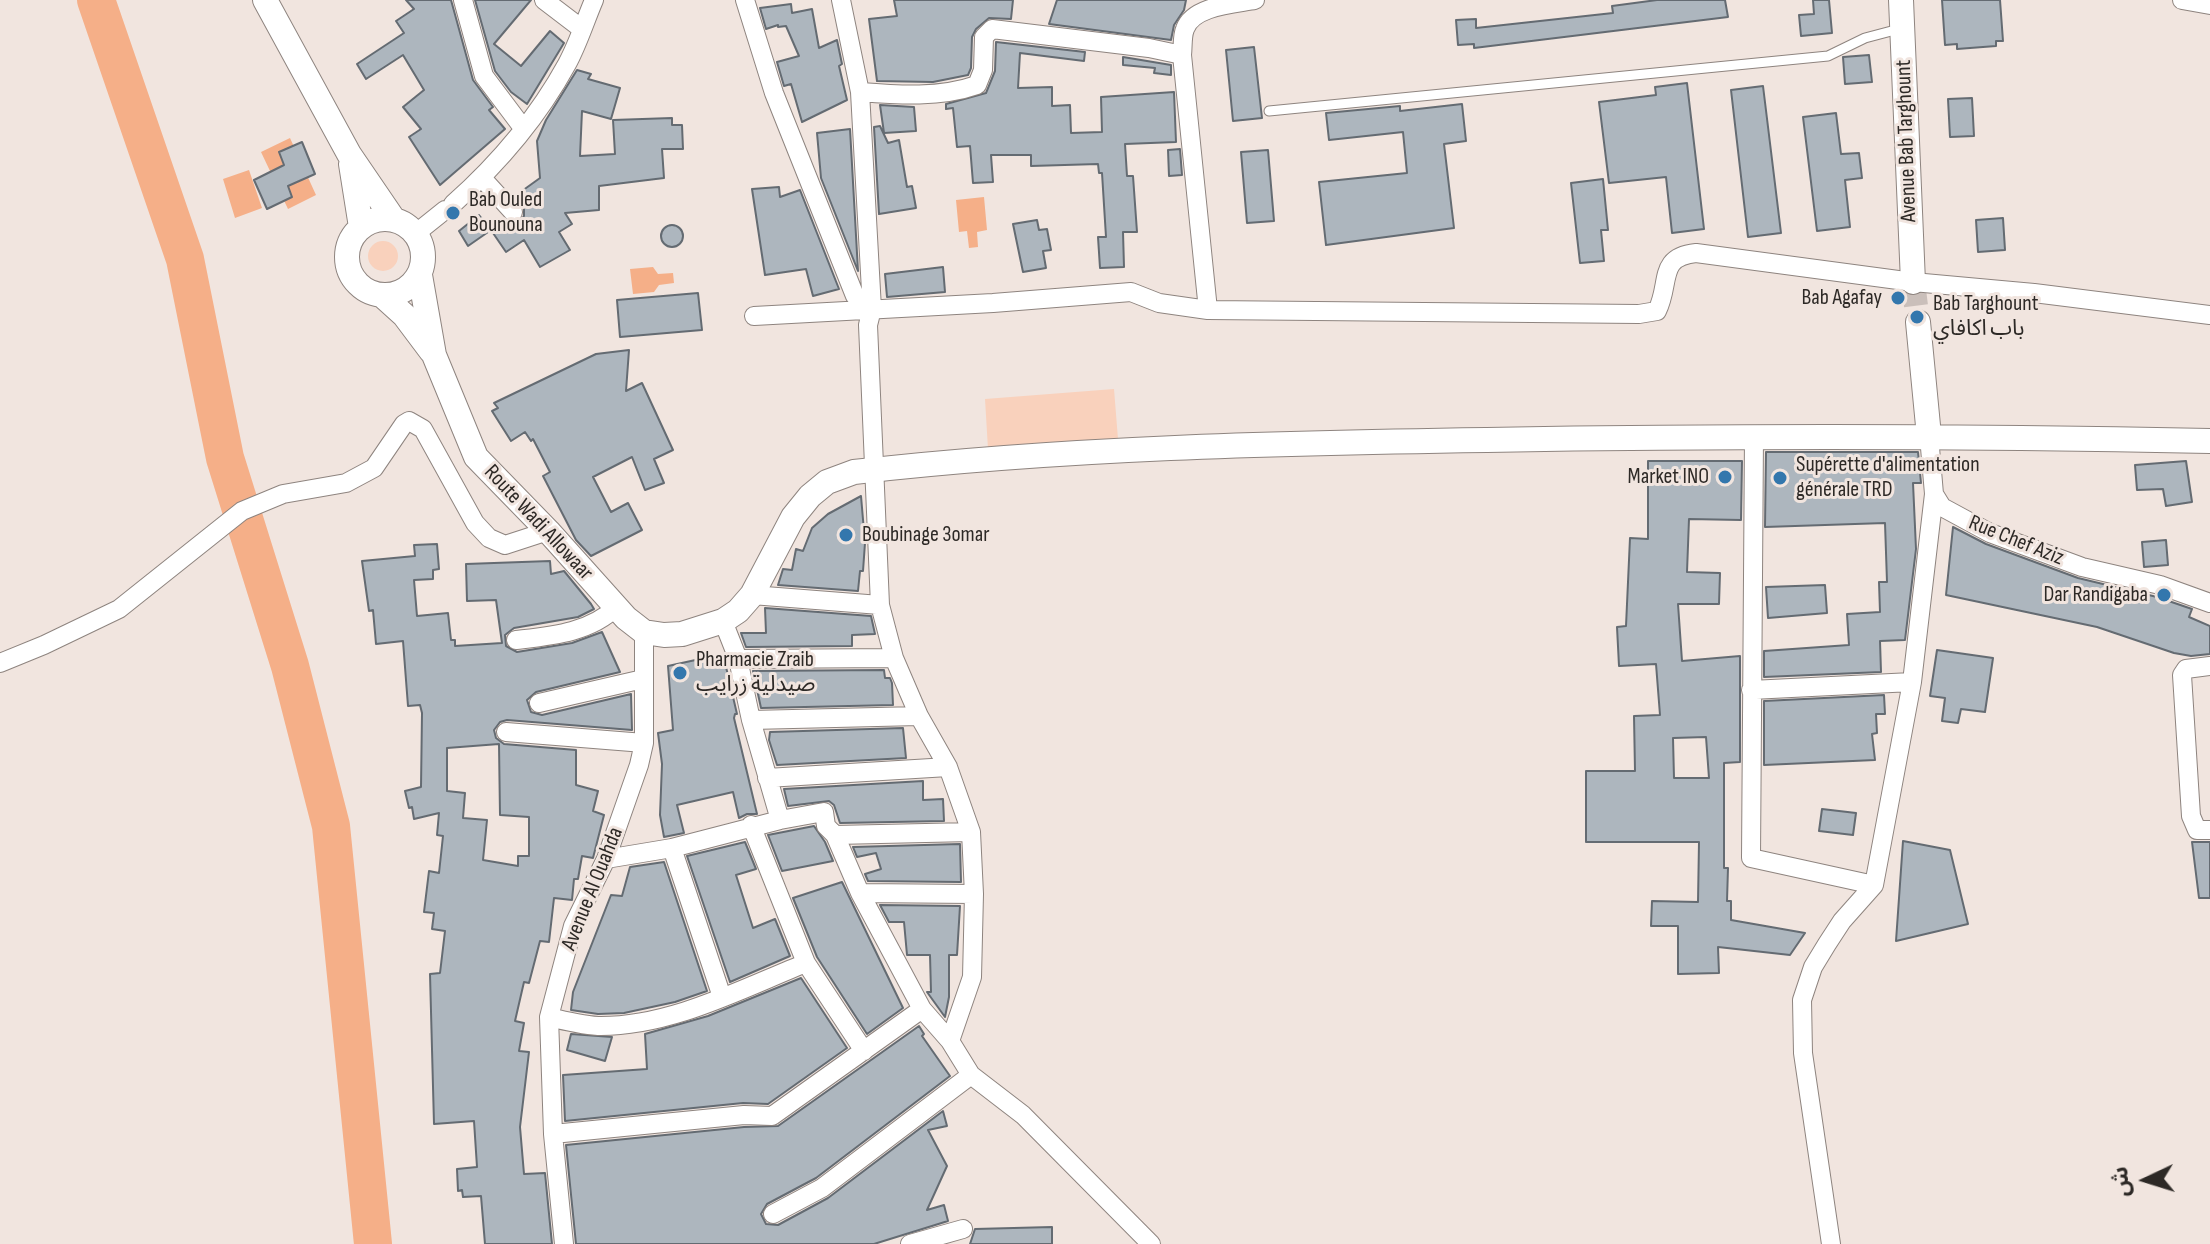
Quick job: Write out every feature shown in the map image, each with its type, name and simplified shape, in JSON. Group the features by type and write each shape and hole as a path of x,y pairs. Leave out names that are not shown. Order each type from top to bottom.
{"street":[{"path":"265,0 349,154 394,220"},
{"path":"463,0 484,76 523,128"},
{"path":"544,0 582,29"},
{"path":"415,234 482,178 523,128 568,63 594,0"},
{"path":"745,0 774,93 855,296 872,309"},
{"path":"841,0 852,41 860,92 872,309 868,325 880,605 894,658 919,716 948,767 971,832 974,894 972,977 950,1041"},
{"path":"1208,310 1182,55 1184,29 1193,17 1209,10 1251,0"},
{"name":"Avenue Bab Targhount","path":"1901,0 1913,282"},
{"path":"2182,0 2210,5"},
{"path":"860,92 904,96 958,91 977,85 983,70 984,37 992,29 1149,48 1182,55"},
{"path":"349,154 361,227"},
{"path":"482,178 513,212"},
{"path":"394,220 406,225 415,234 423,255 420,275 403,291 383,296 362,288 348,269 348,246 361,227 372,221 394,220"},
{"path":"754,316 1131,292 1159,303 1208,310 1639,314 1657,311 1664,297 1669,264 1678,255 1696,253 1913,282 2034,293 2210,315"},
{"name":"Route Wadi Allowaar","path":"420,275 434,355 476,457 616,607 644,632"},
{"name":"Route Wadi Allowaar","path":"383,296 404,315 434,355"},
{"path":"1831,1244 1803,1053 1802,1000 1813,967 1827,944 1842,921 1874,885 1912,682 1934,494 1918,322"},
{"path":"0,663 119,609 242,511 283,494 346,483 374,468 409,421 423,429 475,523 489,538 505,545 548,531"},
{"path":"1754,436 1751,858 1874,885"},
{"path":"644,632 682,634 723,621 738,611 752,595 793,517 810,496 827,482 854,472 1096,452 1243,444 1754,436 2210,441"},
{"name":"Rue Chef Aziz","path":"1934,494 1942,507 1990,533 2082,567 2160,585 2210,603"},
{"path":"752,595 880,605"},
{"path":"516,640 566,634 607,616 616,607"},
{"path":"723,621 738,659 751,720 780,820"},
{"name":"Avenue Al Ouahda","path":"564,1244 553,1134 549,1017 573,926 606,859 633,788 644,743 644,632"},
{"path":"738,659 894,658"},
{"path":"2210,666 2186,669 2182,675 2191,816 2197,830 2210,830"},
{"path":"539,703 643,679"},
{"path":"1751,690 1912,682"},
{"path":"751,720 919,716"},
{"path":"506,732 644,743"},
{"path":"767,778 948,767"},
{"path":"606,859 672,848 751,825 824,812 826,826 835,835 860,893 922,1009 950,1041 971,1075 1023,1115 1151,1244"},
{"path":"751,825 806,963 864,1051"},
{"path":"835,835 971,832"},
{"path":"672,848 722,997"},
{"path":"860,893 974,894"},
{"path":"549,1017 596,1026 671,1015 806,963"},
{"path":"553,1134 744,1115 772,1116 922,1009"},
{"path":"773,1214 822,1188 971,1075"},
{"path":"910,1244 963,1229"}],"lane":[{"path":"1269,111 1828,56 1865,38 1903,29"}],"shaded area":[{"path":"290,138 316,195 288,209 261,152"},
{"path":"249,170 262,208 235,218 223,179"},
{"path":"984,197 987,230 977,232 978,247 969,248 967,231 959,232 956,200"},
{"path":"383,241 394,245 398,256 394,267 383,271 372,267 368,256 372,245"},
{"path":"653,267 658,274 673,273 674,283 659,285 654,292 633,294 630,269"},
{"path":"1114,389 1118,439 988,449 985,399"}],"building":[{"path":"406,0 451,0 473,80 493,107 489,110 505,129 440,185 409,137 421,129 403,107 424,90 403,55 366,79 357,64 404,33 396,21 414,9"},
{"path":"475,0 531,0 494,44 521,66 550,31 564,43 527,104 511,92 495,71"},
{"path":"894,0 1013,0 1011,19 989,18 976,29 972,37 968,75 933,82 877,81 869,19 897,16"},
{"path":"1057,0 1186,0 1184,10 1174,25 1171,40 1049,24"},
{"path":"1657,0 1725,0 1728,17 1474,48 1474,44 1458,45 1456,20 1476,19 1476,28 1613,13 1612,6"},
{"path":"1813,0 1829,0 1832,33 1801,36 1799,15 1814,14"},
{"path":"1942,0 2000,0 2003,41 1996,41 1996,46 1957,49 1957,44 1945,45"},
{"path":"791,4 792,13 812,9 819,48 837,40 847,100 802,122 791,84 784,86 777,62 799,56 786,26 766,29 760,8"},
{"path":"996,42 1085,52 1084,61 1020,53 1018,88 1052,87 1052,106 1070,105 1071,133 1102,132 1101,97 1174,92 1176,142 1125,144 1127,176 1133,176 1137,232 1123,232 1124,267 1100,268 1098,237 1106,237 1102,173 1099,173 1098,164 1031,166 1031,155 991,155 993,182 973,183 970,146 957,147 953,108 946,109 946,104 986,93 995,71"},
{"path":"1254,47 1262,118 1233,121 1226,50"},
{"path":"1869,55 1872,82 1845,84 1843,57"},
{"path":"1123,57 1171,65 1171,75 1154,73 1155,68 1123,65"},
{"path":"577,70 591,74 588,79 620,88 611,119 582,111 580,156 615,154 613,120 672,118 672,125 682,125 683,149 662,149 664,178 599,186 599,210 565,213 572,224 559,232 570,250 540,267 524,240 506,252 493,233 508,223 520,221 524,216 524,209 515,196 540,178 537,141 546,120"},
{"path":"1687,83 1704,229 1672,233 1666,177 1609,183 1599,102 1656,95 1655,87"},
{"path":"1763,86 1781,233 1748,237 1731,90"},
{"path":"1972,98 1974,136 1950,137 1948,99"},
{"path":"1462,104 1466,141 1444,144 1454,228 1326,245 1319,182 1407,173 1403,132 1329,140 1326,113 1400,106 1400,111"},
{"path":"880,105 914,107 916,131 884,133"},
{"path":"1836,113 1841,154 1859,153 1862,178 1845,180 1850,227 1817,231 1803,117"},
{"path":"880,126 888,143 899,140 907,187 912,186 916,208 879,214 874,127"},
{"path":"850,129 858,271 821,178 817,133"},
{"path":"302,142 315,174 288,186 292,197 267,209 254,180 284,165 279,152"},
{"path":"1180,149 1182,175 1169,176 1168,150"},
{"path":"1268,150 1274,221 1247,223 1241,152"},
{"path":"1603,179 1608,230 1601,230 1604,261 1580,263 1571,183"},
{"path":"779,187 780,197 800,190 839,289 813,296 806,269 765,275 752,189"},
{"path":"479,215 491,230 468,246 459,231"},
{"path":"2003,218 2005,250 1978,252 1976,220"},
{"path":"1037,220 1039,230 1047,229 1051,250 1043,251 1046,268 1023,272 1013,224"},
{"path":"668,225 676,225 683,236 676,247 668,247 661,240 661,232"},
{"path":"943,267 945,292 887,297 885,274"},
{"path":"698,293 702,330 620,337 617,300"},
{"path":"629,350 626,391 642,383 673,450 654,459 664,483 645,490 632,457 593,477 611,512 628,503 642,530 591,556 576,540 543,476 550,472 533,439 531,441 525,432 511,441 492,411 498,408 494,403 596,354"},
{"path":"1766,452 1918,452 1921,483 1913,483 1916,549 1905,640 1880,641 1881,672 1764,677 1764,651 1849,645 1847,614 1880,612 1879,582 1887,582 1885,523 1765,527"},
{"path":"1648,461 1742,461 1741,520 1689,519 1687,572 1720,573 1719,604 1678,604 1682,661 1740,656 1740,762 1724,763 1724,868 1728,868 1727,901 1731,901 1731,920 1805,933 1790,955 1718,947 1719,973 1678,974 1678,926 1651,926 1652,901 1698,902 1699,842 1586,842 1586,771 1635,771 1634,716 1660,715 1656,664 1619,666 1617,627 1626,626 1630,538 1648,539","holes":["1706,737 1709,778 1674,778 1673,738"]},
{"path":"2186,461 2192,502 2166,506 2163,489 2137,490 2135,465"},
{"path":"861,496 865,543 858,591 778,585 783,569 792,570 796,549 803,551 812,528 828,514"},
{"path":"1953,527 1986,544 2078,578 2192,609 2189,617 2210,626 2210,654 2191,656 2174,653 2097,627 1946,595"},
{"path":"2166,540 2168,565 2144,567 2142,542"},
{"path":"437,544 439,569 433,570 433,579 414,580 417,616 448,613 451,640 455,640 455,646 502,643 496,600 467,601 466,564 550,561 551,574 564,571 591,604 594,609 578,617 514,628 505,635 506,646 517,652 572,643 602,632 620,672 536,692 527,700 531,712 542,715 631,694 632,730 507,720 500,722 494,730 496,738 504,744 576,750 576,785 598,791 593,811 604,815 593,858 582,856 578,879 574,879 572,900 554,898 549,942 540,941 529,983 524,982 515,1021 524,1023 519,1051 529,1052 520,1127 524,1174 545,1173 552,1244 485,1244 481,1196 463,1197 462,1190 458,1191 457,1169 477,1167 474,1121 434,1124 430,974 440,973 445,931 432,929 434,913 424,912 429,871 439,873 443,836 437,835 439,813 414,819 412,807 409,808 405,791 421,787 422,713 420,705 408,706 403,641 376,644 373,610 369,611 362,561 415,556 414,545","holes":["499,744 500,815 529,817 529,856 518,856 518,866 483,860 487,820 463,818 465,793 447,791 447,748"]},
{"path":"1825,585 1827,613 1768,618 1766,587"},
{"path":"765,608 871,616 875,634 852,635 852,646 746,647 741,633 766,633"},
{"path":"1937,650 1993,658 1985,712 1961,709 1958,723 1942,721 1945,698 1930,696"},
{"path":"723,654 737,714 734,718 757,814 739,818 733,792 677,805 684,833 664,837 660,815 662,764 658,733 673,730 668,666"},
{"path":"884,670 885,678 890,678 892,683 893,705 761,708 753,671"},
{"path":"1884,695 1885,714 1876,714 1877,733 1872,734 1875,760 1764,765 1764,701"},
{"path":"903,728 906,758 777,765 769,740 770,732"},
{"path":"923,781 923,800 943,799 944,821 840,823 834,805 829,801 788,806 784,789"},
{"path":"1822,809 1856,813 1853,835 1819,831"},
{"path":"814,826 833,861 782,871 768,835"},
{"path":"1903,841 1950,850 1968,924 1896,941"},
{"path":"745,842 756,869 736,875 753,928 775,919 790,956 730,982 687,856"},
{"path":"2192,842 2210,842 2210,898 2199,898"},
{"path":"960,844 961,882 868,881 865,874 881,869 876,853 857,857 853,847"},
{"path":"664,862 707,991 675,1002 624,1013 598,1014 571,1010 573,992 611,895 622,896 630,867"},
{"path":"842,882 903,1008 867,1034 817,957 793,898"},
{"path":"880,905 960,906 957,955 949,955 949,997 945,1017 927,992 931,992 930,955 907,955 904,922 889,922"},
{"path":"801,978 847,1048 768,1104 743,1103 565,1121 563,1075 647,1069 645,1034 708,1016"},
{"path":"919,1026 924,1034 922,1036 950,1076 816,1178 767,1204 761,1214 766,1224 778,1225 828,1198 943,1111 947,1126 928,1130 947,1166 927,1210 944,1205 948,1221 874,1244 576,1244 566,1145 778,1126"},
{"path":"571,1034 612,1037 605,1061 567,1050"},
{"path":"1052,1227 1052,1244 970,1244 975,1229"}],"waterway":[{"path":"96,0 185,259 225,458 290,666 331,826 373,1244"}],"tunnel":[{"path":"1913,282 1918,322"}],"place":[{"name":"Bab Ouled Bounouna","path":"453,213"},
{"name":"Bab Agafay","path":"1898,298"},
{"name":"Bab Targhount باب اكافاي","path":"1917,317"},
{"name":"Market INO","path":"1725,477"},
{"name":"Supérette d'alimentation générale TRD","path":"1780,478"},
{"name":"Boubinage 3omar","path":"846,535"},
{"name":"Dar Randigaba","path":"2164,595"},
{"name":"Pharmacie Zraib صيدلية زرايب","path":"680,673"}]}
